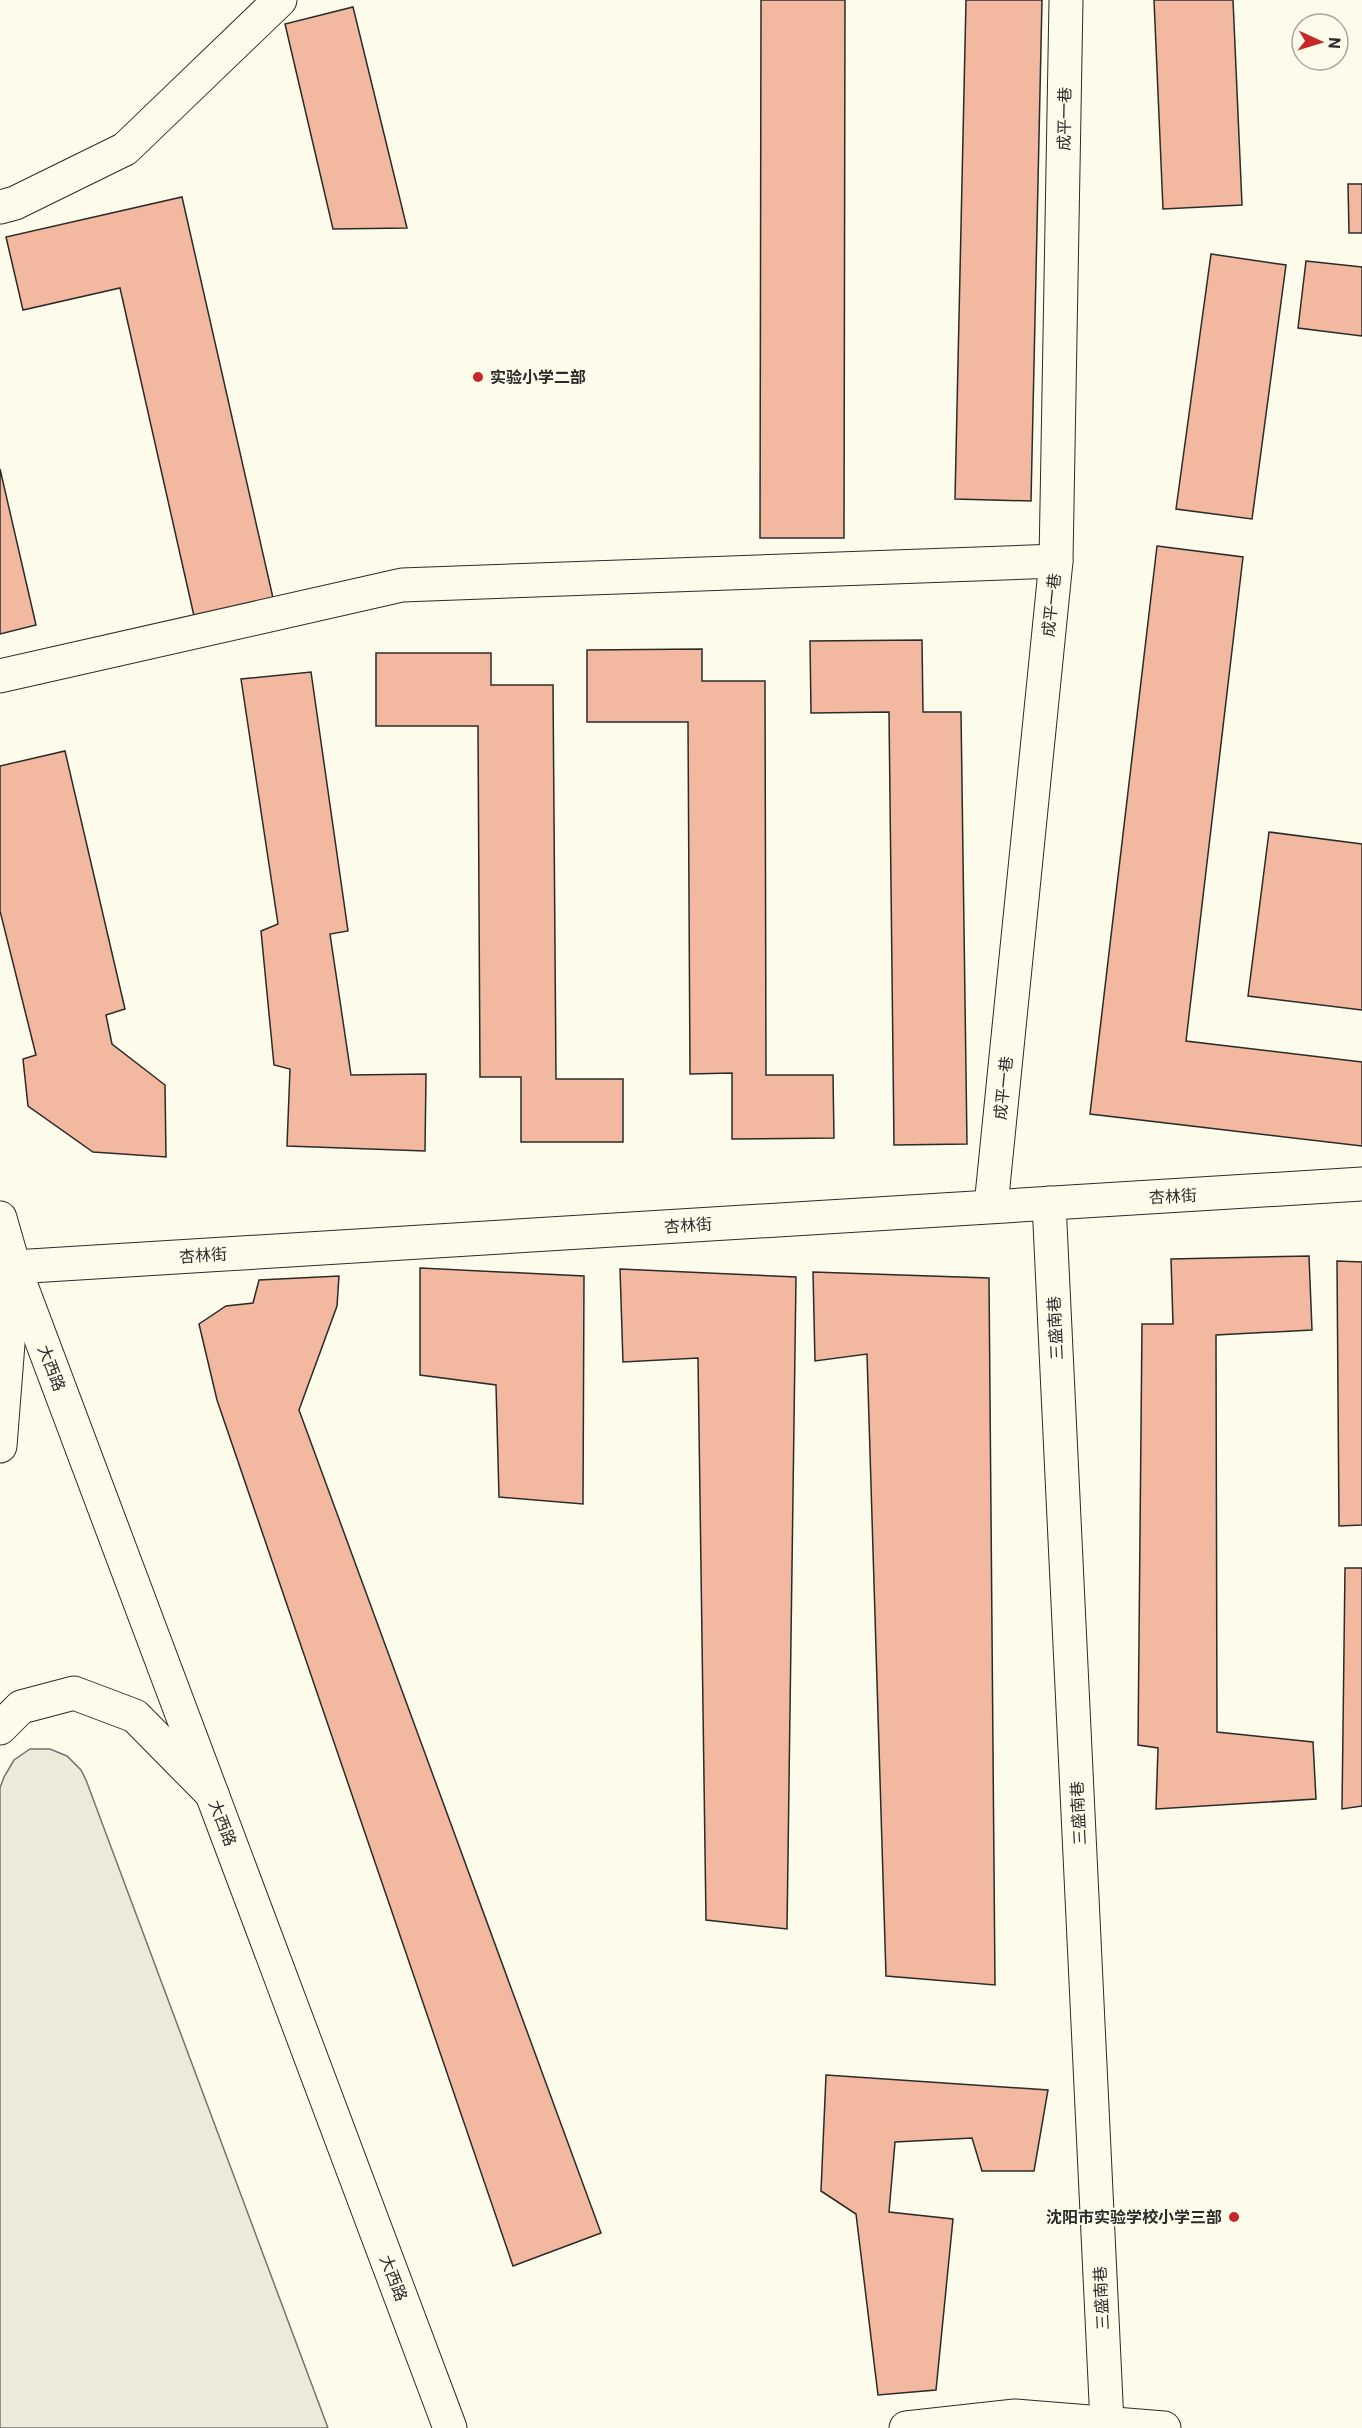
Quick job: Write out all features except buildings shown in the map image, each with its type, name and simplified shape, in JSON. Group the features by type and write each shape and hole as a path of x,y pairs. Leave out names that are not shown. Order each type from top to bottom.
{"street":[{"path":"0,207 15,203 125,149 280,0"},
{"name":"成平一巷","path":"991,1206 1056,561 1066,0"},
{"path":"0,676 402,585 1056,561"},
{"name":"杏林街","path":"14,1267 1362,1184"},
{"name":"三盛南巷","path":"1049,1203 1107,2423"},
{"name":"大西路","path":"0,1218 14,1267 450,2428"},
{"path":"0,1446 14,1267"},
{"path":"0,1728 21,1707 74,1693 135,1716 212,1794"},
{"path":"906,2428 1015,2416 1164,2428"}],"shaded area":[{"path":"30,1749 50,1749 67,1756 81,1770 86,1780 328,2428 0,2428 0,1788 14,1760"}],"place":[{"name":"实验小学二部","path":"478,377"},
{"name":"沈阳市实验学校小学三部","path":"1234,2217"}]}
